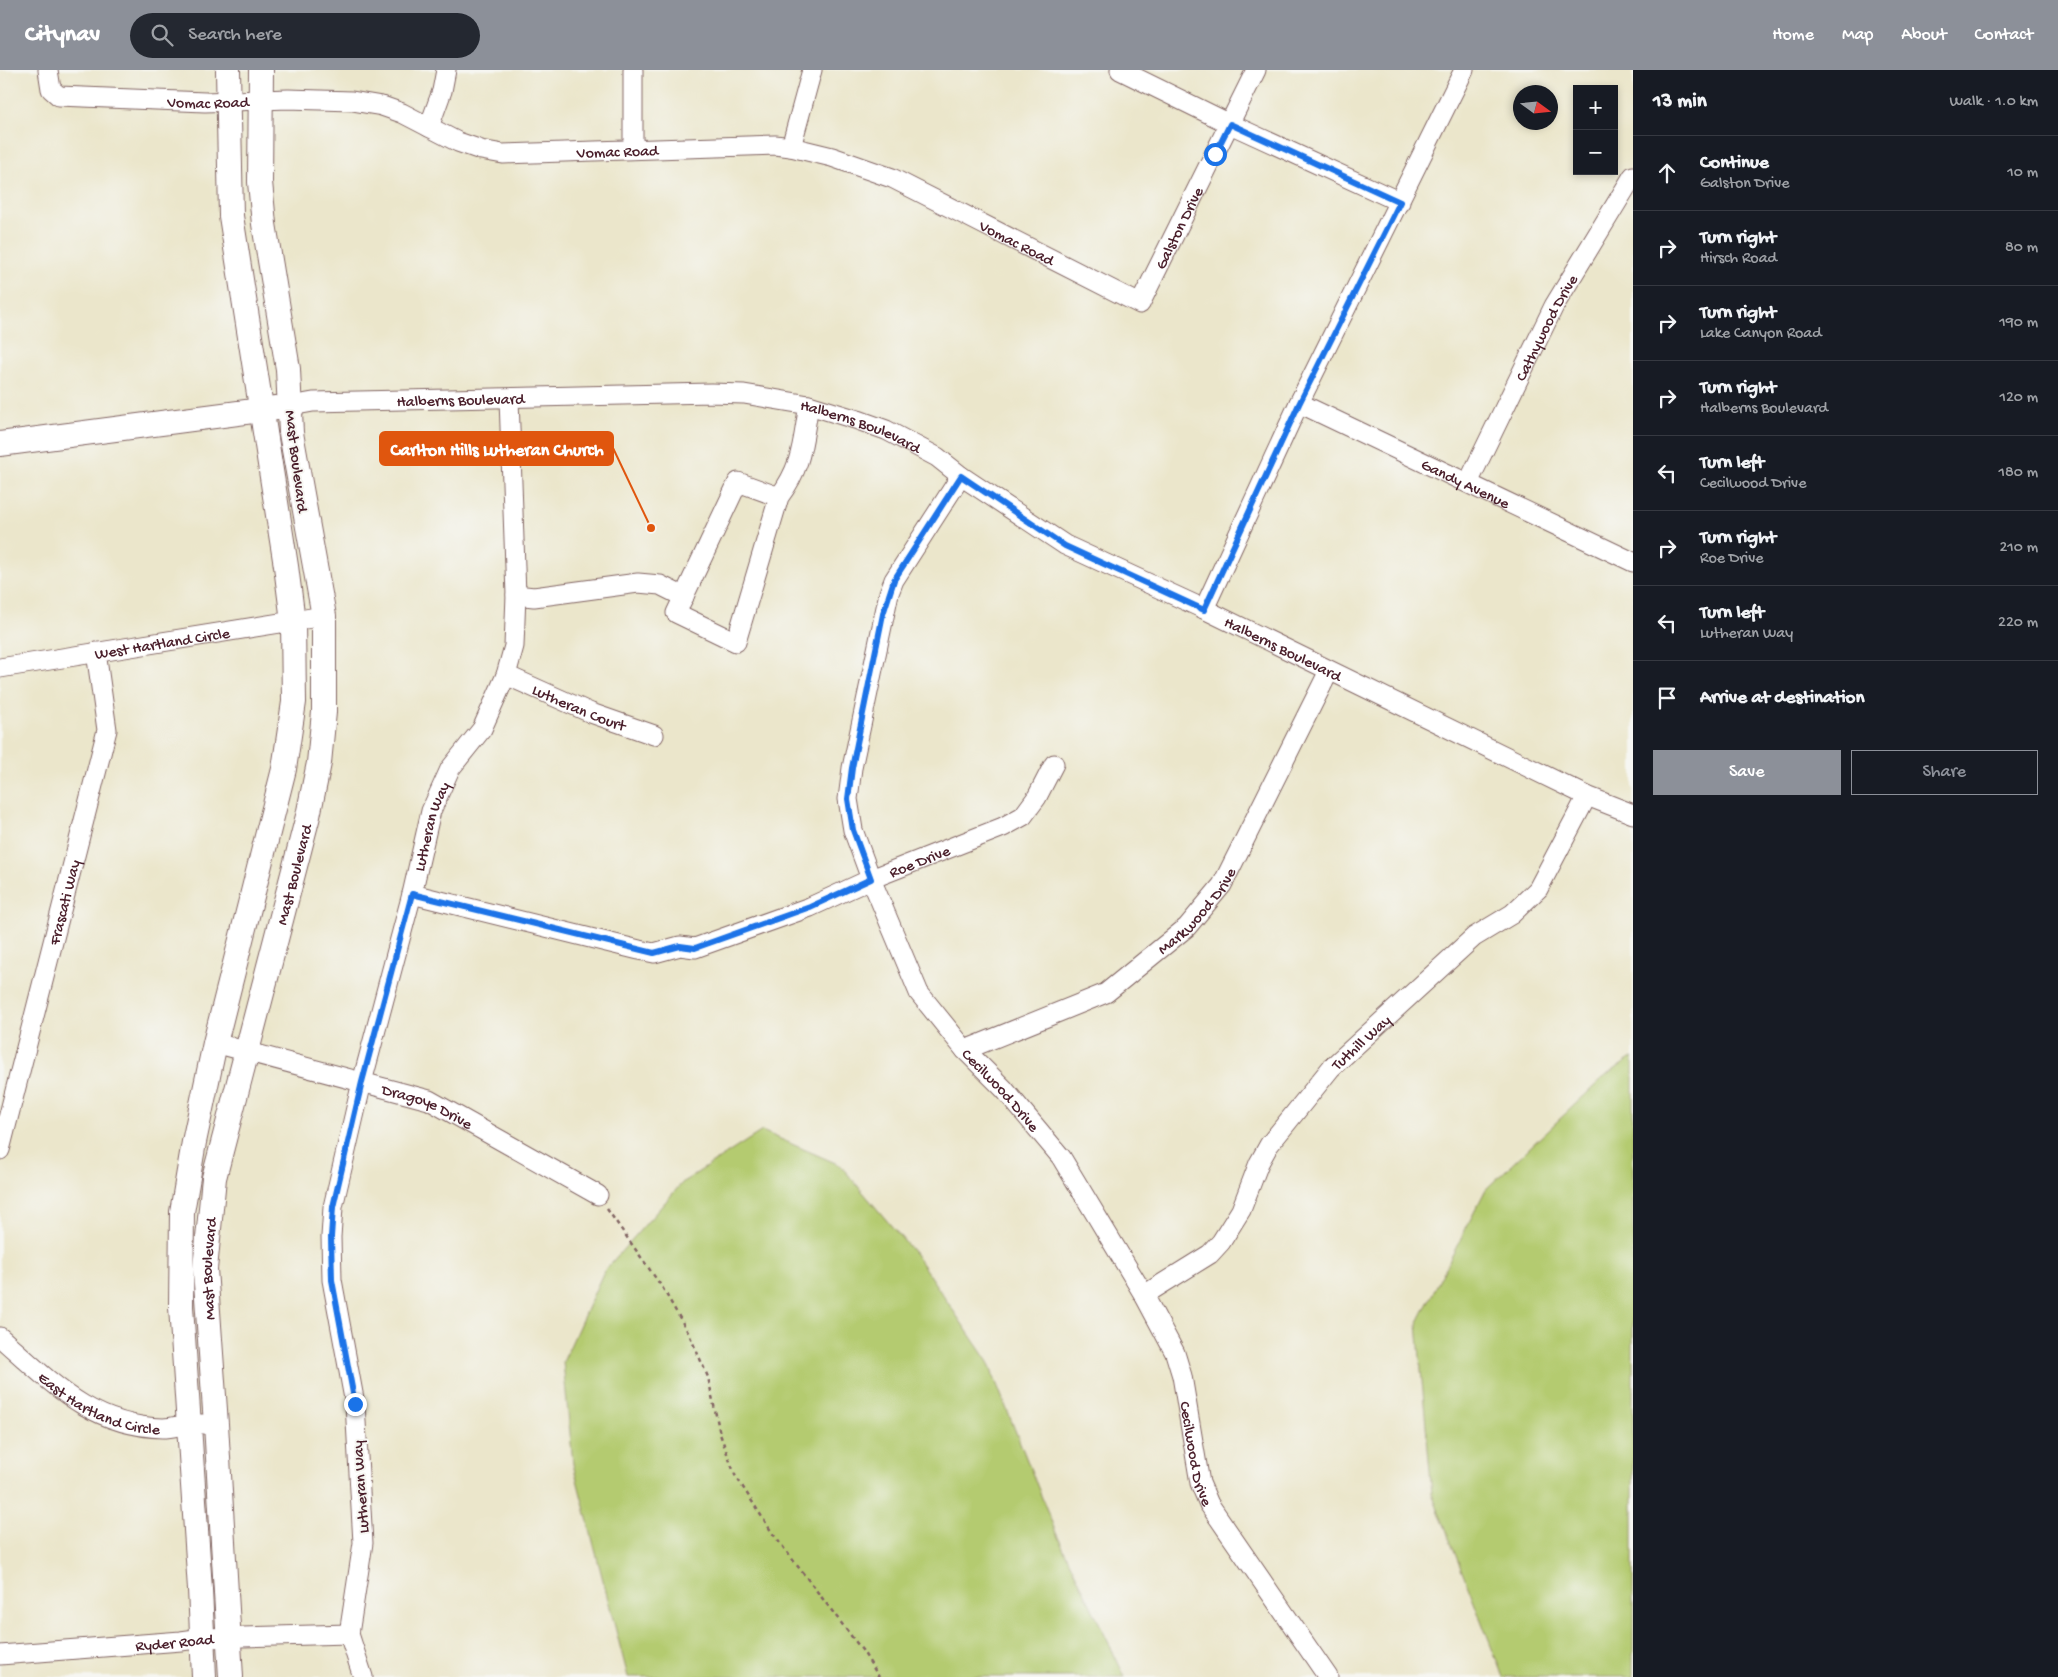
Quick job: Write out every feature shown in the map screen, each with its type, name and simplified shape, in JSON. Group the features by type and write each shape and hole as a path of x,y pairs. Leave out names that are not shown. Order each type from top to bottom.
{"main road":[{"name":"Mast Boulevard","path":"204,1677 181,1306 182,1212 194,1142 215,1043 284,769 294,702 293,621 286,566 260,411 232,216 228,70"},
{"name":"Mast Boulevard","path":"231,1677 205,1269 214,1178 308,816 319,762 324,712 324,616 292,433 288,369 262,199 260,70"},
{"name":"Halberns Boulevard","path":"0,444 290,406"}],"street":[{"name":"Vomac Road","path":"48,70 51,90 59,96 228,102 311,100 370,104 402,113 469,146 503,154 632,148 775,145 791,147 852,163 892,178 1140,304"},
{"path":"429,127 442,91 446,70"},
{"path":"632,148 633,70"},
{"path":"791,147 812,70"},
{"path":"1120,70 1230,124 1400,202"},
{"name":"Galston Drive","path":"1140,304 1256,70"},
{"path":"1204,610 1299,404 1464,70"},
{"name":"Cathywood Drive","path":"1468,483 1554,306 1633,176"},
{"name":"Halberns Boulevard","path":"290,406 313,402 712,393 744,394 809,405 858,420 912,443 937,457 961,476 1065,546 1204,610 1587,796 1633,814"},
{"name":"Lutheran Way","path":"362,1677 349,1634 362,1537 355,1404 332,1280 331,1237 336,1191 362,1082 412,894 431,811 450,769 482,729 506,675 514,646 516,595 509,399"},
{"name":"Gandy Avenue","path":"1299,404 1633,562"},
{"path":"779,497 738,482 676,613 736,642 779,497 792,480 800,459 809,405"},
{"name":"Cecilwood Drive","path":"961,476 894,580 883,614 852,768 848,799 853,830 871,879 919,993 965,1050 1004,1089 1061,1157 1144,1295 1175,1353 1182,1376 1200,1483 1209,1504 1328,1677"},
{"path":"516,595 534,597 638,582 660,585 684,598"},
{"name":"West Hartland Circle","path":"0,668 324,616"},
{"name":"Frascati Way","path":"0,1150 107,730 96,652"},
{"name":"Markwood Drive","path":"965,1050 1106,993 1187,927 1222,885 1329,671"},
{"name":"Lutheran Court","path":"506,675 591,713 654,735"},
{"name":"Roe Drive","path":"412,894 654,953 680,946 695,948 810,907 871,879 1003,827 1023,816 1037,797 1054,764"},
{"name":"Tuthill Way","path":"1144,1295 1210,1254 1221,1242 1241,1210 1259,1163 1269,1145 1331,1068 1474,937 1512,914 1538,889 1587,796"},
{"name":"Dragoye Drive","path":"215,1043 429,1100 598,1195"},
{"name":"East Hartland Circle","path":"0,1337 73,1400 115,1421 132,1425 165,1428 188,1424 216,1424"},
{"name":"Ryder Road","path":"0,1655 203,1638 349,1634"}],"path":[{"path":"598,1195 662,1287 689,1334 708,1376 720,1434 735,1475 773,1534 862,1650 879,1677"}],"green space":[{"path":"1633,1057 1633,1677 1503,1677 1432,1494 1417,1324 1486,1189 1605,1076"},
{"path":"762,1131 840,1165 915,1254 988,1362 1056,1533 1125,1677 628,1677 573,1464 563,1362 604,1271 683,1182"}],"place":[{"name":"Carlton Hills Lutheran Church","path":"651,528"}],"route":[{"path":"355,1404 332,1280 331,1237 333,1207 362,1082 412,894 654,953 680,946 695,948 810,907 871,879 853,830 848,799 852,768 883,614 894,580 961,476 1065,546 1204,610 1299,404 1400,202 1230,124 1215,154"}]}
